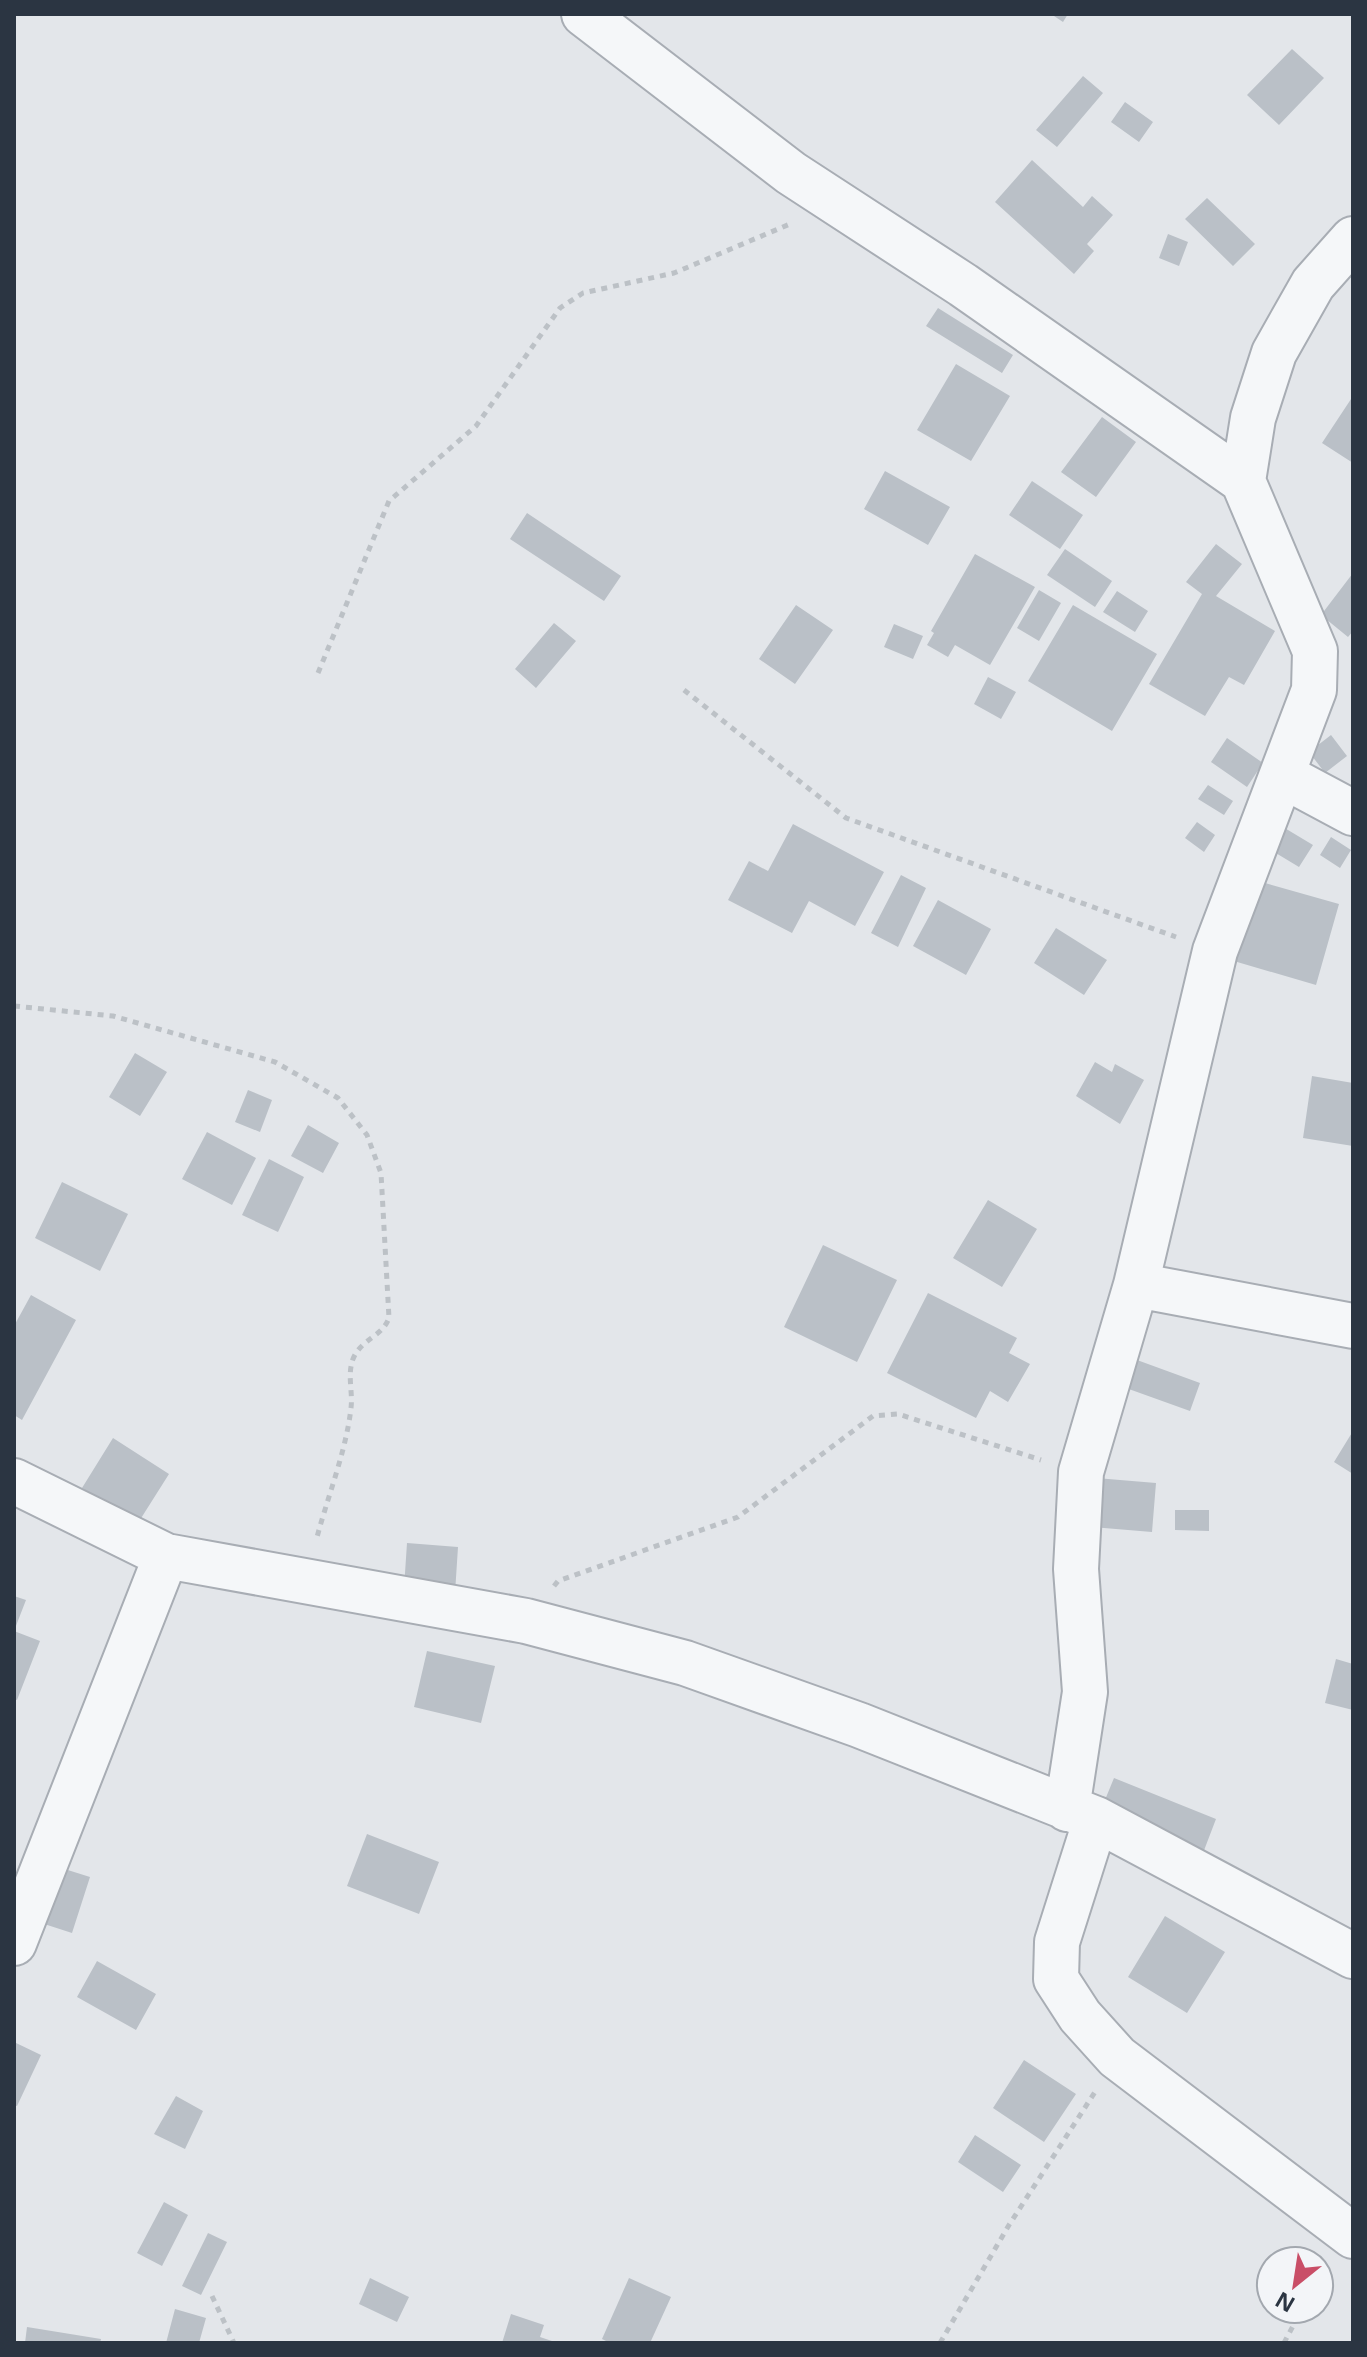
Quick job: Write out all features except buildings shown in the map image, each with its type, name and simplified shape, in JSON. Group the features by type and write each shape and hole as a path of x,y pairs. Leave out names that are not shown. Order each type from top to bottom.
{"street":[{"path":"584,14 791,173 963,285 1243,481"},
{"path":"1353,239 1313,284 1274,353 1253,418 1243,481 1315,651 1314,690 1215,951 1136,1285 1081,1472 1076,1569 1085,1692 1081,1814 1057,1942 1056,1979 1080,2016 1117,2057 1353,2236"},
{"path":"1282,775 1353,813"},
{"path":"1136,1285 1353,1326"},
{"path":"14,1481 166,1556 526,1621 685,1663 859,1725 1081,1814 1353,1956"},
{"path":"14,1943 166,1556"}],"path":[{"path":"318,673 389,501 476,426 560,308 583,293 674,273 839,204"},
{"path":"684,690 846,818 1215,951"},
{"path":"14,1006 113,1016 275,1062 338,1098 367,1135 381,1173 389,1318 379,1334 362,1343 350,1368 351,1408 305,1581"},
{"path":"526,1621 558,1581 738,1517 873,1416 898,1414 1081,1472"},
{"path":"940,2343 1009,2225 1117,2057"},
{"path":"212,2296 234,2343"},
{"path":"1284,2343 1294,2325"}]}
